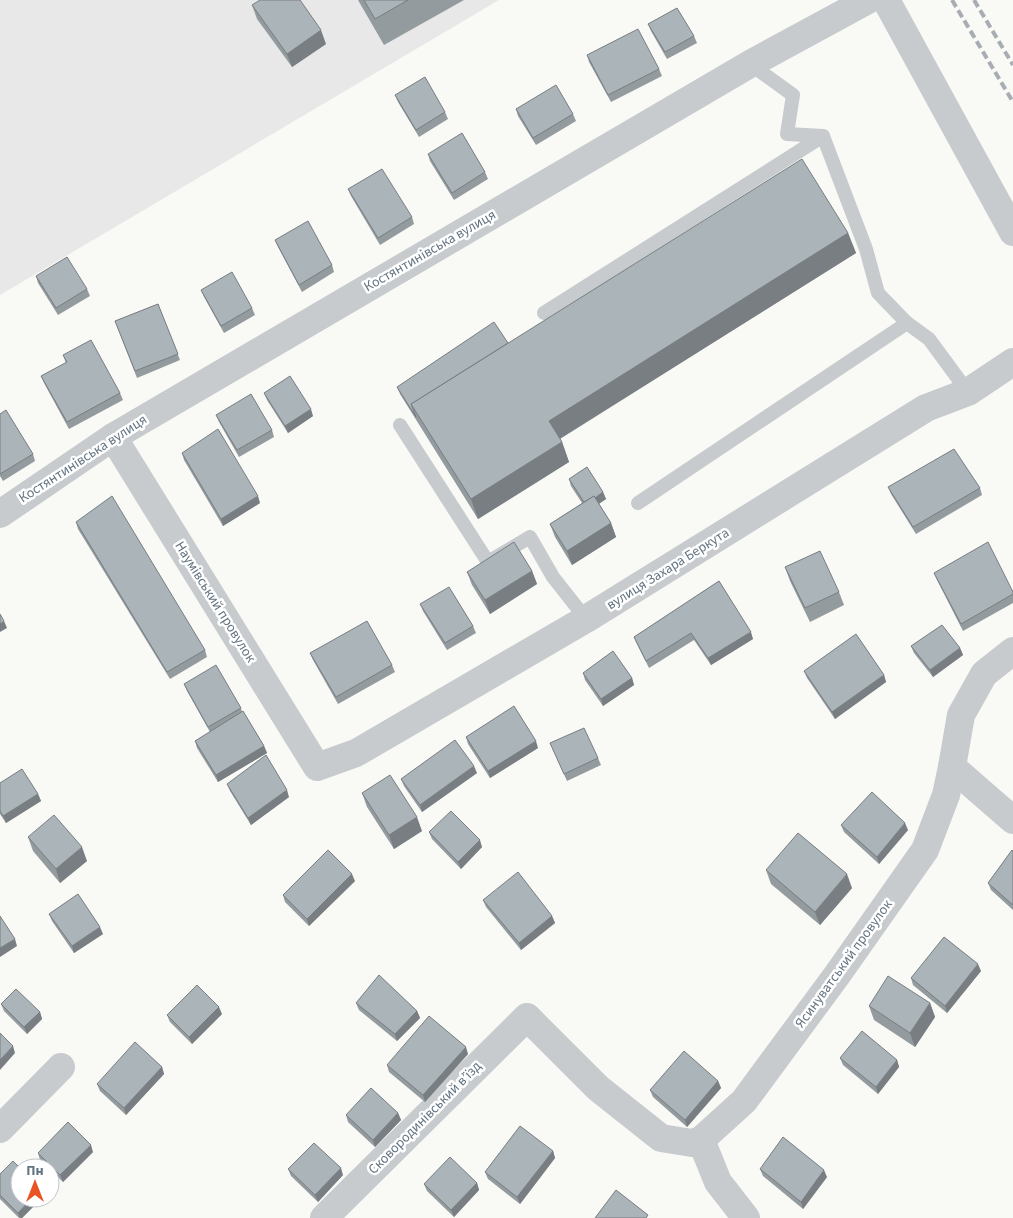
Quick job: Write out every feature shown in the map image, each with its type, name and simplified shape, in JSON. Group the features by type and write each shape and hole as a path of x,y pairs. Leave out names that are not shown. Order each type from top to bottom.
{"street":[{"name":"Костянтинівська вулиця","path":"0,514 113,437 750,64 868,0"},
{"path":"886,0 1013,232"},
{"name":"вулиця Захара Беркута","path":"317,767 356,752 586,619 926,408 968,392 1013,362"},
{"name":"Наумівський провулок","path":"113,437 317,767"},
{"name":"Ясинуватський провулок","path":"701,1140 744,1101 838,976 926,850 946,795 961,715 984,674 1013,651"},
{"path":"952,767 1013,820"},
{"name":"Сковородинівський в’їзд","path":"324,1218 527,1017 598,1088 661,1138 692,1143 701,1140"},
{"path":"0,1129 61,1067"},
{"path":"701,1140 718,1182 746,1218"}],"lane":[{"path":"750,64 793,95 787,134 823,136"},
{"path":"544,313 823,136"},
{"path":"823,136 866,249 878,293 906,323 929,339 968,392"},
{"path":"638,504 906,323"},
{"path":"400,425 488,562 530,538 553,577 586,619"}],"shaded area":[{"path":"0,0 499,0 0,295"}],"building":[{"path":"260,0 300,0 321,30 287,54 252,5"},
{"path":"364,0 408,0 375,19"},
{"path":"677,8 694,36 665,52 648,24"},
{"path":"638,29 659,69 608,95 587,55"},
{"path":"425,77 445,112 416,130 395,95"},
{"path":"556,85 573,114 533,138 516,109"},
{"path":"462,133 485,172 452,193 428,154"},
{"path":"802,159 848,233 549,421 562,442 471,499 411,404"},
{"path":"382,169 412,217 378,238 348,189"},
{"path":"308,221 332,265 299,285 275,240"},
{"path":"67,257 87,289 56,308 36,276"},
{"path":"232,272 252,308 221,326 201,290"},
{"path":"158,304 178,354 135,371 115,321"},
{"path":"494,322 508,343 411,404 416,417 397,387"},
{"path":"91,340 120,393 67,422 41,376 67,362 63,355"},
{"path":"290,376 311,409 285,426 264,393"},
{"path":"251,394 272,430 237,450 216,415"},
{"path":"6,410 33,454 0,474 0,414"},
{"path":"218,429 258,496 221,519 182,453"},
{"path":"954,449 980,488 913,527 888,487"},
{"path":"587,467 603,492 595,498 594,496 584,502 569,479"},
{"path":"112,496 205,650 167,672 76,522"},
{"path":"594,496 611,523 567,551 550,524"},
{"path":"514,542 532,571 485,600 467,572"},
{"path":"988,542 1013,594 961,624 934,573"},
{"path":"820,551 839,592 805,608 785,567"},
{"path":"719,581 751,632 708,658 691,633 646,661 634,637"},
{"path":"449,587 473,626 445,643 420,604"},
{"path":"0,614 4,621 0,624"},
{"path":"367,621 392,665 336,697 310,653"},
{"path":"942,625 960,648 930,670 911,646"},
{"path":"856,634 884,675 832,712 804,671"},
{"path":"613,651 632,678 601,699 583,673"},
{"path":"216,665 241,708 208,727 184,684"},
{"path":"514,706 536,741 488,771 466,737"},
{"path":"243,711 264,746 216,775 195,741"},
{"path":"584,728 598,758 564,774 550,743"},
{"path":"455,740 474,766 420,805 401,779"},
{"path":"266,755 287,790 248,818 227,784"},
{"path":"22,769 38,794 3,816 0,811 0,783"},
{"path":"390,775 417,817 389,835 362,793"},
{"path":"872,792 905,823 877,857 841,825"},
{"path":"451,811 480,840 458,862 429,832"},
{"path":"54,815 82,847 56,869 28,837"},
{"path":"798,833 847,874 815,912 766,870"},
{"path":"328,850 352,874 307,919 283,895"},
{"path":"1013,851 1013,905 988,883"},
{"path":"518,872 552,916 519,943 483,900"},
{"path":"78,894 100,927 72,946 49,914"},
{"path":"0,916 15,939 0,948"},
{"path":"944,937 978,964 945,1006 911,978"},
{"path":"379,975 417,1011 395,1034 356,1003"},
{"path":"888,976 930,1003 910,1033 869,1006"},
{"path":"197,985 219,1007 189,1037 167,1015"},
{"path":"16,989 40,1012 24,1027 1,1004"},
{"path":"429,1016 466,1047 423,1095 387,1065"},
{"path":"862,1031 897,1060 876,1087 840,1058"},
{"path":"0,1033 13,1046 0,1060"},
{"path":"135,1042 162,1067 124,1108 97,1084"},
{"path":"684,1051 718,1081 685,1120 650,1090"},
{"path":"371,1088 398,1113 373,1140 346,1115"},
{"path":"68,1122 91,1145 60,1175 60,1158 43,1158 38,1153"},
{"path":"520,1126 553,1151 517,1197 485,1172"},
{"path":"783,1137 824,1170 801,1202 760,1169"},
{"path":"314,1143 341,1168 315,1195 288,1169"},
{"path":"450,1157 477,1183 451,1210 424,1184"},
{"path":"10,1164 10,1205 0,1195 0,1174"},
{"path":"616,1190 648,1215 646,1218 595,1218"},
{"path":"13,1208 23,1208 18,1213"}],"railway":[{"path":"952,0 1013,102"},
{"path":"974,0 1013,65"}]}
